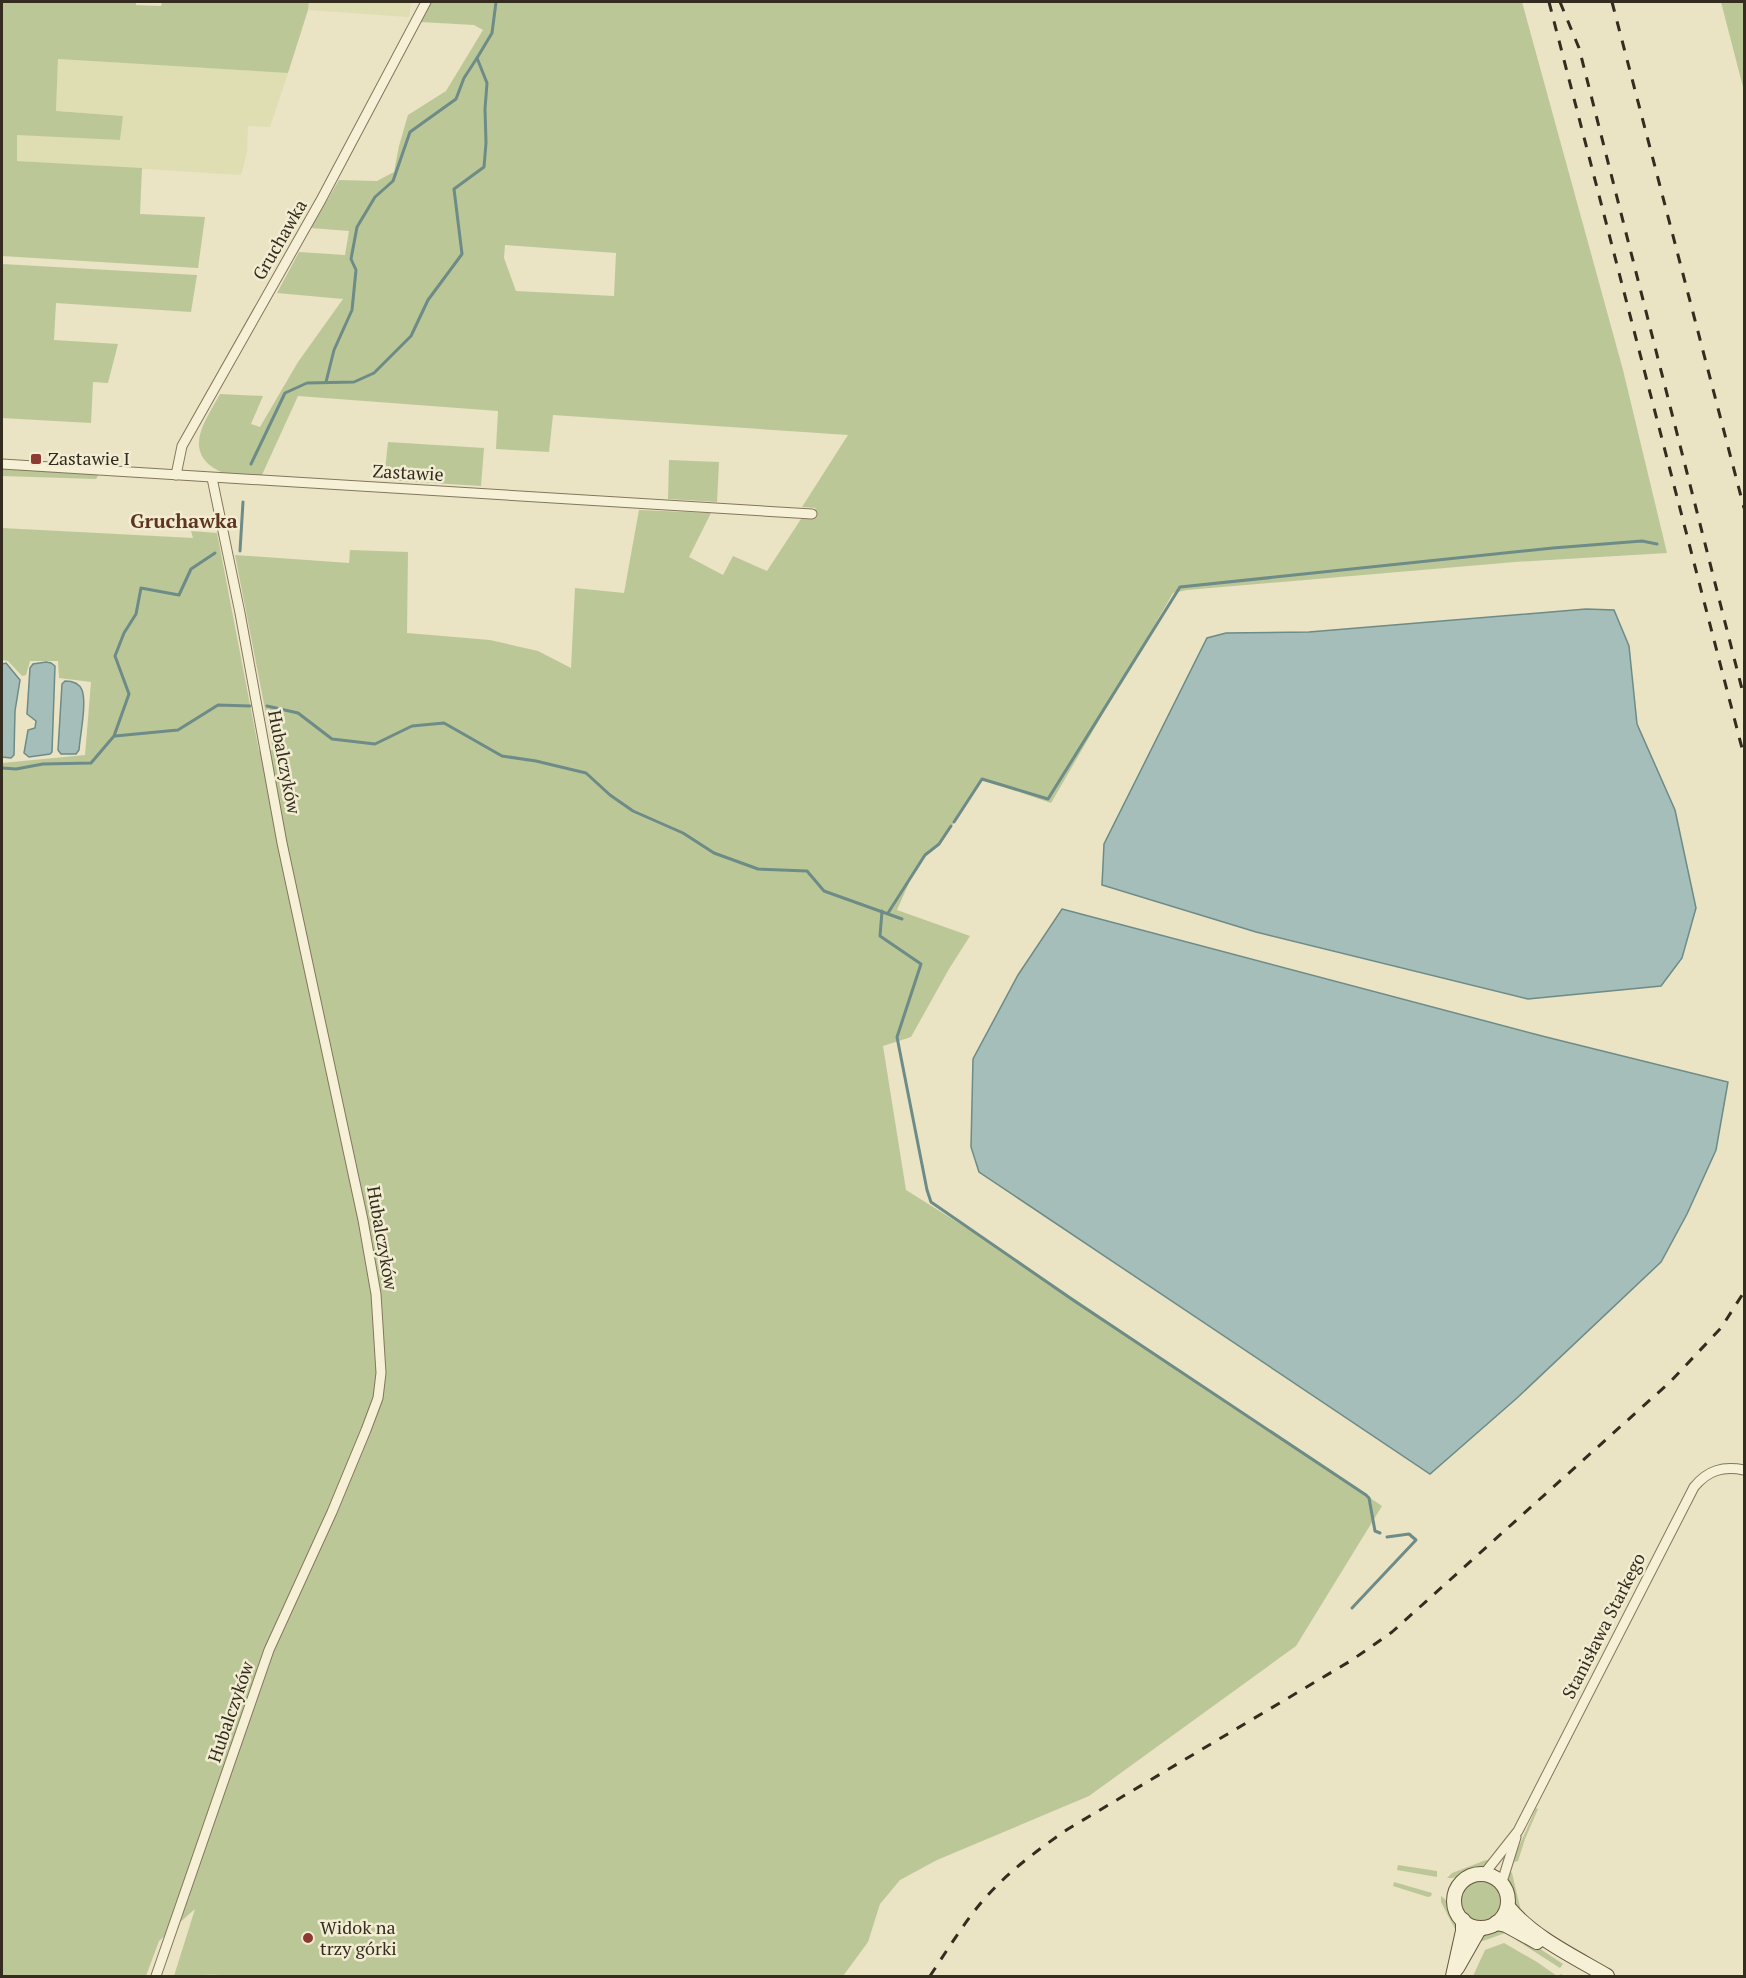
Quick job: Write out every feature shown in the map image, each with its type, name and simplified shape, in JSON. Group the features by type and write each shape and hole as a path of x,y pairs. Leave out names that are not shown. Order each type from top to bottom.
{"street":[{"name":"Gruchawka","path":"176,475 182,446 321,200 426,2"},
{"name":"Zastawie","path":"2,464 812,514"},
{"name":"Hubalczyków","path":"156,1977 269,1650 332,1512 366,1430 378,1398 381,1373 376,1294 363,1220 282,843 240,613 212,478"},
{"name":"Stanisława Starkego","path":"1518,1832 1694,1488 1705,1476 1718,1469 1744,1470"},
{"path":"1484,1874 1518,1832"},
{"path":"1502,1882 1518,1832"},
{"path":"1590,1977 1506,1925 1472,1926 1463,1920 1455,1907 1456,1892 1461,1883 1467,1877 1484,1874 1494,1876 1502,1882 1506,1890 1508,1907 1516,1917 1554,1945 1607,1977"},
{"path":"1454,1973 1489,1925 1503,1916 1508,1907"},
{"path":"1454,1973 1463,1920"}],"shaded area":[{"path":"309,2 411,2 409,17 308,10"},
{"path":"58,59 288,73 270,127 248,126 247,153 241,175 17,161 17,134 120,140 123,116 56,111"}],"green space":[{"path":"2,2 136,2 136,5 161,6 162,2 309,2 288,73 58,59 56,111 123,116 120,140 17,135 17,161 142,168 140,214 205,217 198,268 2,256"},
{"path":"430,2 1522,2 1623,370 1667,553 1515,562 1173,593 1051,803 981,779 945,837 929,850 916,867 897,910 970,936 911,1037 883,1046 906,1190 1005,1252 1382,1506 1296,1646 1089,1796 937,1860 900,1880 880,1904 868,1942 843,1976 174,1976 195,1909 159,1941 146,1976 2,1976 2,763 85,755 91,682 59,678 58,661 30,661 26,675 22,676 8,661 2,660 2,528 193,538 191,531 217,533 259,751 273,750 235,555 349,563 350,550 408,552 407,633 490,640 538,651 571,668 575,588 624,593 639,510 711,513 689,557 723,575 733,556 767,571 801,519 812,514 816,508 802,507 848,435 553,415 549,452 496,449 498,411 298,396 261,477 227,474 208,463 201,454 200,435 220,394 263,396 251,424 260,427 298,362 343,299 277,293 299,252 345,255 349,231 311,228 339,180 377,181 394,172 408,115 446,91 483,30 474,25 420,22","holes":["505,245 616,253 614,296 516,291 504,258"]},
{"path":"1721,2 1744,2 1744,91"},
{"path":"2,264 197,275 191,312 56,303 54,340 118,344 108,383 93,382 91,423 2,418"},
{"path":"388,442 484,448 481,486 384,480"},
{"path":"669,460 719,462 717,502 668,499"},
{"path":"2,468 99,474 96,479 2,476"},
{"path":"1536,1808 1538,1809 1518,1861 1515,1862 1513,1860"},
{"path":"1486,1860 1492,1861 1471,1873 1447,1878 1452,1873"},
{"path":"1398,1865 1437,1871 1437,1877 1397,1870"},
{"path":"1509,1870 1512,1873 1521,1911 1514,1903 1510,1892"},
{"path":"1482,1878 1497,1885 1504,1900 1497,1915 1482,1922 1467,1915 1460,1900 1467,1885"},
{"path":"1394,1882 1432,1893 1431,1896 1393,1886"},
{"path":"1441,1896 1449,1904 1453,1913 1457,1933 1441,1902"},
{"path":"1495,1929 1508,1932 1483,1941 1476,1940 1486,1932"},
{"path":"1519,1935 1563,1964 1560,1968 1516,1940"},
{"path":"1504,1943 1557,1976 1473,1976 1485,1950"}],"water":[{"path":"1586,609 1614,610 1629,646 1637,724 1675,810 1696,908 1682,958 1661,986 1528,999 1256,932 1102,885 1104,844 1207,638 1226,633 1309,632"},
{"path":"46,662 55,666 52,752 29,757 24,753 28,730 35,728 36,721 27,714 30,668 33,664"},
{"path":"6,663 20,680 15,711 14,755 11,758 2,757 2,664"},
{"path":"65,681 79,686 83,696 84,711 79,750 76,754 61,754 58,750 62,684"},
{"path":"1062,909 1546,1037 1728,1082 1716,1150 1687,1214 1661,1262 1517,1398 1430,1474 979,1172 971,1147 973,1059 1018,975"}],"waterway":[{"path":"251,464 285,393 307,383 354,382 374,373 411,336 428,300 462,254 454,189 484,167 487,83 477,58 492,33 496,2"},
{"path":"326,382 334,350 352,310 356,270 351,259 357,227 375,197 393,181 410,132 456,99 464,78 477,58"},
{"path":"240,551 243,502"},
{"path":"954,822 982,779 1048,799 1180,587 1553,548 1642,541 1657,544"},
{"path":"2,768 91,763 114,736 129,694 115,656 124,633 136,614 141,588 179,595 191,569 215,553"},
{"path":"115,736 178,730 218,705 250,706"},
{"path":"267,706 298,713 332,739 375,744 412,726 444,723 502,756 536,761 586,773 610,795 633,811 683,833 714,853 758,869 807,871 824,891 902,919"},
{"path":"888,913 925,855 939,844 951,826"},
{"path":"882,911 880,936 921,964 897,1037 931,1202 1073,1300 1366,1495 1369,1498 1375,1531 1380,1533"},
{"path":"1352,1608 1416,1540 1409,1534 1387,1537"}],"railway":[{"path":"1549,2 1744,756"},
{"path":"1560,2 1579,48 1744,697"},
{"path":"1612,2 1744,508"},
{"path":"930,1976 980,1904 1010,1873 1044,1846 1068,1829 1352,1660 1392,1632 1670,1382 1721,1328 1744,1292"}],"place":[{"name":"Zastawie I","path":"36,459"},
{"name":"Widok na trzy górki","path":"308,1938"}],"district":[{"name":"Gruchawka","path":"184,521"}]}
